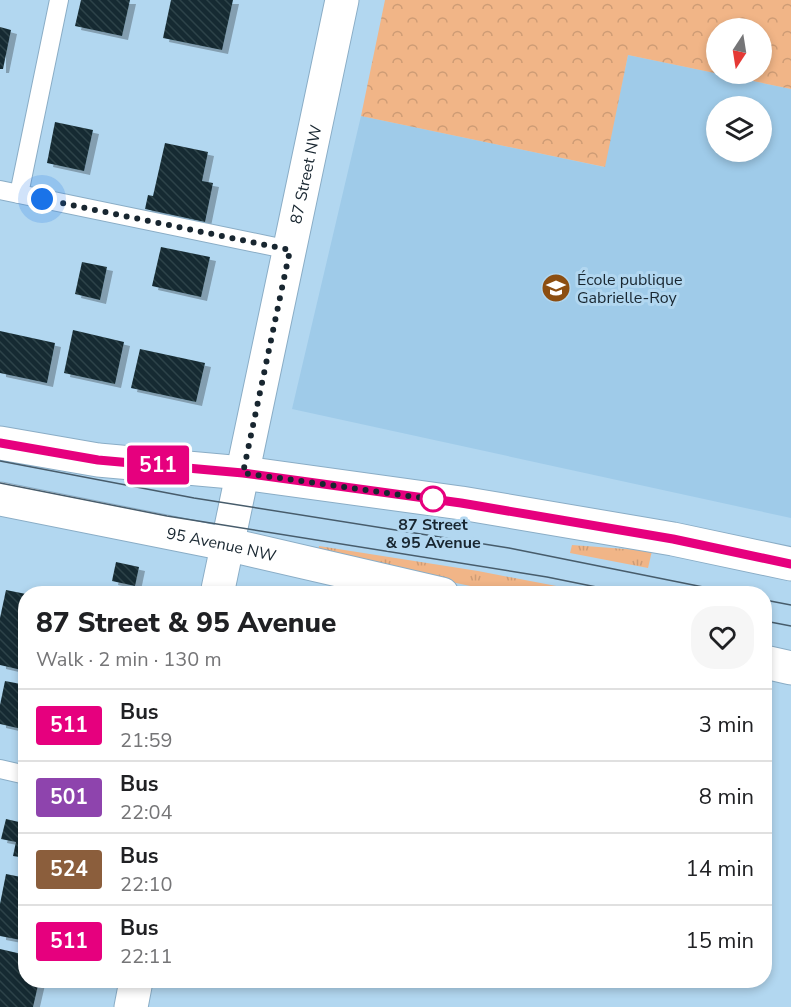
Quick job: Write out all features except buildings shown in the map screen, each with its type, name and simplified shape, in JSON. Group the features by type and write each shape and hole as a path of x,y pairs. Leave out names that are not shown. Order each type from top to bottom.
{"street":[{"name":"87 Street NW","path":"218,586 342,0"},
{"path":"0,442 98,460 243,473 461,503 673,539 791,564"},
{"name":"95 Avenue NW","path":"0,500 226,544 407,586"},
{"path":"772,664 791,668"},
{"path":"131,1007 135,988"}],"lane":[{"path":"19,194 59,0"},
{"path":"0,190 290,250"},
{"path":"0,769 18,773"}],"shaded area":[{"name":"École publique Gabrielle-Roy","path":"628,55 706,71 706,84 767,84 791,89 791,518 292,409 361,116 604,167"}],"green space":[{"path":"385,0 791,0 791,89 767,84 772,84 772,18 706,18 706,72 628,55 605,167 361,116"},
{"path":"572,545 652,551 648,568 570,553"},
{"path":"319,546 556,586 471,586 318,553"}],"tram line":[{"path":"0,461 194,498 509,548 698,586"},
{"path":"0,483 167,516 591,586"},
{"path":"772,601 791,605"},
{"path":"772,622 791,626"}],"bus line":[{"name":"511","path":"0,443 98,460 243,473 461,503 673,539 791,564"}],"place":[{"name":"École publique Gabrielle-Roy","path":"556,288"},
{"name":"87 Street & 95 Avenue","path":"433,499"}],"route":[{"path":"42,199 290,250 243,473 438,500 433,499"}]}
